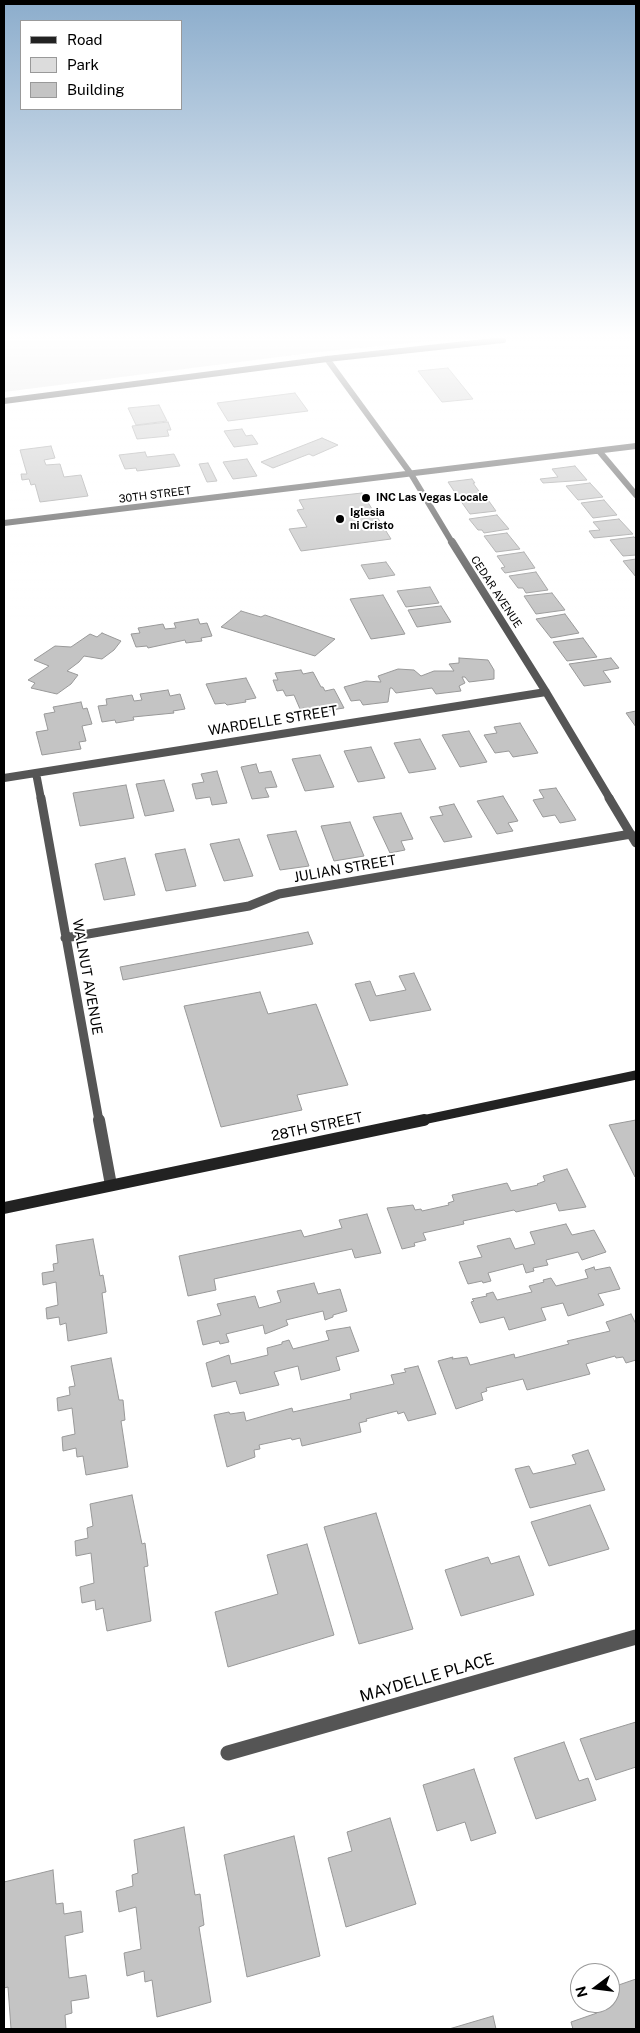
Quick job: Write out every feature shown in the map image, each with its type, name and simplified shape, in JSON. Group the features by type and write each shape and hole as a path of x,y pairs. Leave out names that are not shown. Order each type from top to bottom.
{"street":[{"name":"CEDAR AVENUE","path":"382,435 410,474 440,526 546,692 634,838"},
{"name":"30TH STREET","path":"4,523 636,446"},
{"path":"599,451 636,495"},
{"name":"WARDELLE STREET","path":"4,778 546,692"},
{"name":"WALNUT AVENUE","path":"36,773 111,1185"},
{"name":"JULIAN STREET","path":"66,938 248,906 279,894 634,838"},
{"name":"28TH STREET","path":"4,1208 636,1075"},
{"name":"MAYDELLE PLACE","path":"228,1753 636,1637"}],"building":[{"path":"135,435 169,436 137,439"},
{"path":"226,435 252,435 258,444 234,447"},
{"path":"322,438 338,445 313,456 309,454 273,468 261,462"},
{"path":"51,446 55,458 44,460 46,465 60,464 64,477 81,475 88,496 40,502 35,484 31,485 29,479 22,480 21,474 27,474 20,450"},
{"path":"145,452 147,457 174,454 180,466 137,471 136,468 125,469 119,455"},
{"path":"247,459 257,476 233,479 223,462"},
{"path":"208,463 217,481 207,482 199,464"},
{"path":"575,466 587,480 543,483 540,479 558,477 552,469"},
{"path":"472,479 481,494 458,497 448,482"},
{"path":"590,483 603,497 578,500 566,486"},
{"name":"Iglesia ni Cristo","path":"362,493 391,539 301,551 289,529 307,527 297,510 304,509 299,500"},
{"path":"486,497 496,511 470,514 460,500"},
{"path":"604,500 617,515 593,518 581,503"},
{"path":"497,515 509,529 484,533 482,530 478,530 469,519"},
{"path":"619,519 633,534 594,538 589,531 600,530 593,522"},
{"path":"507,533 520,549 496,552 484,536"},
{"path":"634,537 636,539 636,555 623,556 610,540"},
{"path":"524,552 535,568 505,573 501,568 505,567 497,556"},
{"path":"636,559 636,577 623,561"},
{"path":"386,562 395,575 369,579 361,565"},
{"path":"536,572 548,590 526,593 523,588 518,588 509,576"},
{"path":"430,587 439,603 406,607 397,591"},
{"path":"552,593 565,610 536,614 524,596"},
{"path":"383,595 405,634 371,639 350,599"},
{"path":"441,606 451,622 417,627 408,610"},
{"path":"241,611 261,617 265,615 335,639 315,656 221,627"},
{"path":"565,614 579,633 551,638 536,619"},
{"path":"198,619 200,624 207,623 212,636 201,638 202,641 186,643 185,640 148,648 147,646 136,647 131,634 140,633 138,628 163,624 165,629 176,628 174,623"},
{"path":"102,633 121,641 114,650 102,659 84,656 67,671 78,675 71,684 57,694 31,688 35,683 28,680 49,666 34,660 55,646 71,647 90,634 97,637"},
{"path":"583,638 597,657 567,661 553,642"},
{"path":"459,658 488,660 494,670 494,679 469,682 465,677 462,677 465,683 459,686 461,691 436,694 432,688 396,693 390,688 388,702 363,705 360,700 351,701 344,687 366,681 381,682 378,676 398,669 414,670 421,676 434,671 454,671 449,664 459,663"},
{"path":"611,658 619,668 603,671 611,682 584,686 569,664"},
{"path":"301,670 303,674 313,672 325,691 334,689 344,708 306,714 304,708 300,709 294,695 286,696 283,690 277,691 273,680 278,680 275,673"},
{"path":"246,678 256,698 245,700 246,702 227,705 225,703 215,704 206,684"},
{"path":"168,690 170,696 180,694 185,709 173,711 174,713 133,717 134,720 116,723 115,720 102,722 98,706 107,705 106,699 132,695 134,701 142,700 140,694"},
{"path":"81,702 83,709 87,708 92,724 82,726 86,741 79,742 81,749 42,755 36,732 48,730 44,714 55,712 53,707"},
{"path":"636,711 636,727 626,713"},
{"path":"520,723 538,753 513,757 509,751 495,753 484,735 497,733 494,727"},
{"path":"469,731 487,762 460,767 442,735"},
{"path":"420,739 436,769 409,773 394,743"},
{"path":"371,747 385,778 358,782 344,751"},
{"path":"320,755 334,787 305,791 292,759"},
{"path":"256,764 259,773 271,771 277,787 265,788 269,797 252,799 241,767"},
{"path":"217,771 227,803 212,805 210,797 196,799 192,784 204,782 201,774"},
{"path":"164,780 174,811 145,816 136,784"},
{"path":"126,785 134,818 80,826 73,793"},
{"path":"556,788 576,820 560,823 555,815 543,817 533,800 544,798 539,790"},
{"path":"503,796 518,821 508,823 513,831 497,834 477,801"},
{"path":"454,804 472,837 444,842 430,817 443,815 439,807"},
{"path":"401,813 413,839 401,841 405,850 390,853 373,817"},
{"path":"350,822 364,856 334,861 321,826"},
{"path":"296,831 309,866 280,870 267,835"},
{"path":"239,839 253,876 224,881 210,844"},
{"path":"185,849 196,886 166,891 155,854"},
{"path":"125,858 135,895 104,900 95,864"},
{"path":"308,932 313,944 123,980 120,967"},
{"path":"414,973 431,1010 370,1021 355,984 370,981 376,996 406,990 399,976"},
{"path":"260,992 268,1014 316,1004 348,1085 297,1095 302,1110 221,1127 184,1006"},
{"path":"636,1120 636,1177 635,1177 609,1125"},
{"path":"567,1169 586,1207 559,1211 556,1203 463,1221 464,1224 423,1233 426,1240 414,1243 415,1246 402,1249 387,1208 413,1205 415,1210 421,1209 422,1211 449,1205 448,1203 454,1201 452,1195 507,1183 511,1191 538,1185 545,1181 543,1176"},
{"path":"367,1214 381,1253 355,1258 352,1249 214,1279 216,1290 188,1296 179,1256 301,1230 304,1237 342,1228 339,1220"},
{"path":"566,1224 572,1235 594,1230 606,1252 582,1260 578,1252 546,1260 548,1265 533,1268 534,1271 526,1273 523,1264 488,1273 491,1281 468,1284 459,1262 482,1257 477,1246 510,1238 515,1249 535,1244 530,1232"},
{"path":"93,1239 100,1276 103,1275 106,1292 102,1293 107,1333 68,1341 66,1323 60,1325 59,1317 47,1319 46,1308 58,1305 56,1282 43,1285 42,1273 54,1271 53,1264 58,1263 56,1245"},
{"path":"594,1267 595,1270 610,1267 620,1289 598,1294 604,1305 568,1316 563,1303 541,1308 546,1320 509,1330 504,1317 480,1323 471,1302 474,1301 472,1299 487,1296 486,1294 493,1292 497,1300 532,1292 529,1286 551,1278 556,1286 588,1278 585,1270"},
{"path":"314,1283 318,1294 340,1289 347,1311 333,1315 333,1317 325,1320 323,1311 286,1320 288,1325 265,1334 263,1325 226,1334 229,1342 220,1344 219,1341 203,1345 197,1321 221,1315 217,1304 255,1296 259,1308 281,1302 277,1291"},
{"path":"631,1314 636,1324 636,1360 626,1363 623,1357 616,1358 615,1356 586,1364 590,1374 527,1390 523,1379 486,1388 487,1391 481,1393 483,1400 456,1409 438,1361 453,1357 452,1359 467,1357 470,1365 514,1354 515,1358 569,1344 567,1341 610,1331 606,1322"},
{"path":"350,1327 359,1351 336,1357 340,1370 301,1380 298,1366 274,1372 279,1385 240,1394 236,1381 212,1387 206,1363 229,1355 231,1364 268,1355 267,1348 289,1340 293,1349 329,1340 326,1331"},
{"path":"111,1358 119,1400 123,1400 125,1420 121,1421 128,1467 86,1475 83,1456 77,1457 76,1448 63,1451 62,1437 75,1434 72,1408 58,1411 57,1398 70,1395 69,1387 75,1386 71,1366"},
{"path":"418,1366 436,1414 408,1421 404,1412 398,1414 397,1411 366,1419 367,1421 359,1423 361,1432 302,1446 300,1438 292,1440 291,1438 259,1445 260,1449 254,1450 255,1457 227,1467 214,1415 244,1412 246,1421 292,1408 293,1412 351,1399 350,1394 394,1384 391,1375 406,1372 404,1369"},
{"path":"588,1450 605,1490 530,1508 515,1469 529,1466 533,1474 576,1464 572,1455"},
{"path":"132,1495 142,1544 145,1543 148,1566 144,1567 151,1621 107,1631 103,1608 96,1610 95,1600 82,1603 80,1587 94,1583 91,1553 76,1556 75,1541 88,1538 87,1528 93,1526 90,1504"},
{"path":"590,1505 609,1549 549,1566 531,1522"},
{"path":"376,1513 413,1629 359,1644 324,1527"},
{"path":"307,1544 334,1635 228,1667 215,1612 278,1594 267,1555"},
{"path":"519,1556 534,1595 461,1616 445,1570 488,1557 491,1564"},
{"path":"636,1722 636,1767 596,1780 580,1739"},
{"path":"564,1742 579,1781 588,1778 596,1800 536,1819 514,1758"},
{"path":"474,1769 496,1833 471,1841 465,1822 437,1831 423,1785"},
{"path":"390,1818 416,1904 346,1927 328,1858 352,1851 347,1832"},
{"path":"184,1827 195,1895 200,1894 204,1925 199,1927 211,2002 157,2017 152,1980 145,1982 144,1971 127,1976 124,1953 141,1949 136,1907 119,1912 116,1891 133,1886 132,1875 138,1873 134,1840"},
{"path":"294,1836 320,1956 247,1977 224,1855"},
{"path":"53,1870 56,1904 63,1903 64,1914 81,1911 83,1932 65,1936 69,1978 86,1975 89,1998 71,2001 72,2013 65,2015 66,2029 11,2029 8,1987 4,1988 4,1882"},
{"path":"636,1979 636,2029 573,2029 571,2022 597,2013 620,2013 620,1985"},
{"path":"493,2016 496,2029 449,2029"}],"place":[{"name":"INC Las Vegas Locale","path":"366,498"},
{"name":"Iglesia ni Cristo","path":"340,519"}]}
